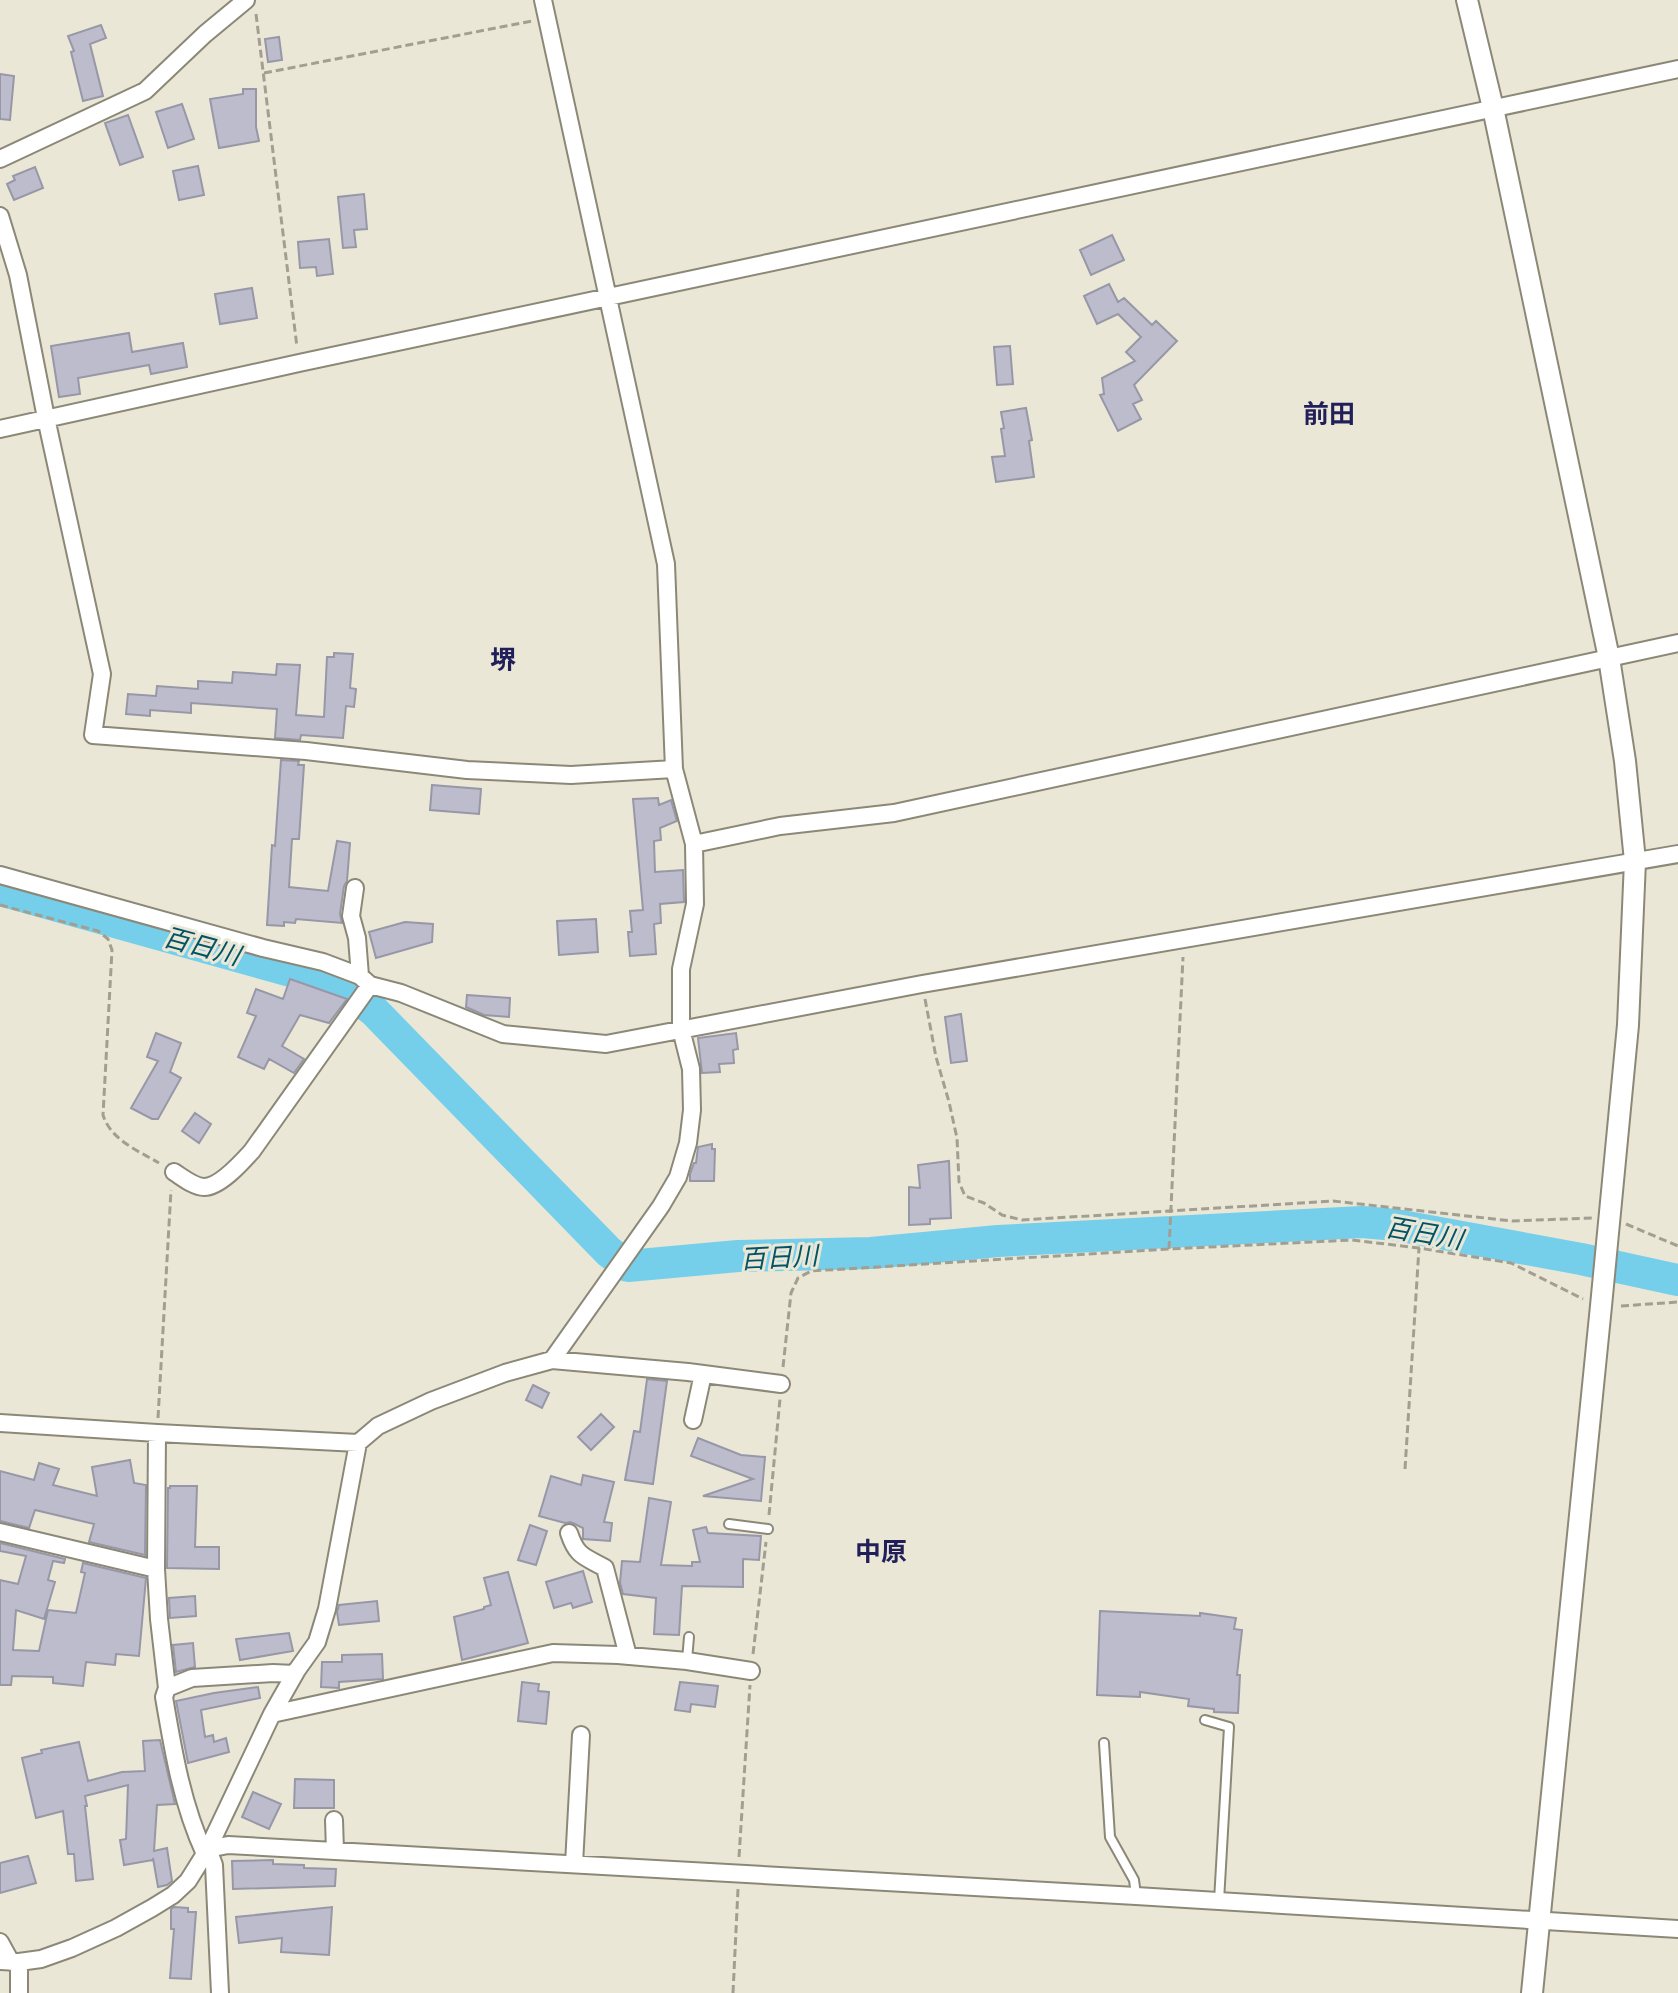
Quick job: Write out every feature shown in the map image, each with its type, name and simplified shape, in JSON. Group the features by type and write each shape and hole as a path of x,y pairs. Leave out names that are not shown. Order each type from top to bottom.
{"street":[{"path":"543,0 666,564 674,769 694,844 695,904 681,969 681,1029 691,1069 692,1110 688,1143 678,1177 661,1206 552,1360"},
{"path":"1467,0 1493,108 1609,658 1625,761 1635,861 1628,1025 1532,1993"},
{"path":"0,159 145,91 205,34 249,4"},
{"path":"0,429 1678,69"},
{"path":"0,216 18,275 102,674 93,735 306,751 467,770 571,775 674,769"},
{"path":"694,844 780,826 894,813 1678,643"},
{"path":"0,875 323,962 362,991 401,993 503,1034 526,1029 606,1044 922,984 1678,854"},
{"path":"174,1172 204,1187 218,1182 239,1165 252,1151 362,991 357,938 351,916 355,888"},
{"path":"10,1962 41,1959 116,1928 173,1895 188,1881 206,1851 272,1714 317,1642 327,1609 358,1443 378,1426 431,1401 505,1373 552,1360 781,1384"},
{"path":"693,1420 703,1374"},
{"path":"0,1423 358,1443"},
{"path":"157,1433 156,1569 167,1688 164,1697 175,1757 193,1823 214,1865 220,1993"},
{"path":"0,1532 156,1569"},
{"path":"569,1533 578,1553 605,1568 628,1656"},
{"path":"272,1714 553,1653 687,1661 751,1671"},
{"path":"167,1688 192,1678 295,1674"},
{"path":"574,1864 581,1735"},
{"path":"334,1820 335,1851"},
{"path":"206,1851 228,1845 1678,1929"},
{"path":"0,1942 19,1993"}],"lane":[{"path":"729,1524 768,1529"},
{"path":"687,1661 689,1637"},
{"path":"1205,1720 1229,1727 1219,1902"},
{"path":"1104,1743 1110,1837 1134,1880 1136,1896"}],"path":[{"path":"249,4 257,16 299,363"},
{"path":"264,73 547,18"},
{"path":"0,905 98,931 108,939 112,950 103,1115 115,1136 174,1172 157,1433"},
{"path":"1169,1249 1184,938"},
{"path":"922,984 936,1057 957,1138 959,1182 965,1196 984,1203 1002,1215 1022,1220 1333,1201 1512,1221 1608,1227 1678,1246"},
{"path":"733,1993 751,1671 791,1293 798,1278 811,1271 1352,1240 1511,1263 1574,1296 1602,1297 1637,1306 1678,1302"},
{"path":"1405,1469 1419,1248"}],"building":[{"path":"101,25 106,38 90,44 103,96 83,101 71,52 74,51 68,36"},
{"path":"279,37 282,60 268,62 265,39"},
{"path":"0,74 14,76 10,120 0,119"},
{"path":"243,89 256,89 259,141 219,148 210,99 243,94"},
{"path":"182,104 194,139 168,148 156,112"},
{"path":"128,115 143,157 120,165 105,123"},
{"path":"198,166 204,195 179,200 173,171"},
{"path":"35,167 43,188 14,200 7,184 15,180 13,176"},
{"path":"364,194 367,229 354,230 356,247 343,248 338,197"},
{"path":"1112,235 1124,260 1091,275 1080,250"},
{"path":"329,239 333,274 317,276 316,267 300,268 298,242"},
{"path":"1109,284 1118,302 1124,298 1152,325 1156,321 1177,341 1134,385 1142,400 1133,404 1141,419 1118,431 1100,395 1104,394 1102,378 1135,361 1126,352 1141,337 1118,314 1097,324 1084,296"},
{"path":"252,288 257,318 220,324 215,294"},
{"path":"129,333 132,352 183,343 187,367 151,374 149,365 78,378 80,394 59,397 51,346"},
{"path":"1010,346 1013,384 997,385 994,347"},
{"path":"1026,408 1034,477 996,482 992,457 1005,456 1001,412"},
{"path":"334,653 353,654 350,688 356,689 354,707 346,706 343,738 301,735 300,740 275,738 277,709 191,703 191,713 150,710 150,716 126,714 128,694 156,696 157,686 198,689 198,681 232,683 233,672 276,675 277,664 300,665 296,715 324,717 327,657 334,657"},
{"path":"281,760 299,761 298,765 304,765 299,839 292,839 289,887 328,891 337,841 350,843 340,914 342,923 296,919 295,923 284,922 284,926 267,925"},
{"path":"432,785 481,789 479,814 430,810"},
{"path":"658,798 659,805 671,800 677,821 660,828 661,840 654,841 655,872 683,870 684,902 660,904 661,923 654,924 656,954 630,956 630,911 643,910 633,799"},
{"path":"596,919 598,952 559,955 557,921"},
{"path":"405,922 433,924 432,942 376,958 369,932"},
{"path":"290,979 347,999 329,1023 300,1015 282,1046 304,1059 294,1073 269,1059 264,1069 238,1057 256,1016 247,1013 256,989 283,999"},
{"path":"467,995 510,998 509,1017 484,1015 466,1007"},
{"path":"961,1014 967,1061 951,1063 945,1017"},
{"path":"156,1033 181,1043 170,1072 181,1078 158,1119 152,1119 131,1108 158,1061 147,1057"},
{"path":"736,1033 738,1049 733,1050 734,1063 719,1064 720,1072 702,1073 698,1038"},
{"path":"195,1113 211,1124 199,1143 182,1131"},
{"path":"712,1144 712,1149 715,1149 714,1181 690,1181 698,1147"},
{"path":"949,1161 951,1218 930,1219 930,1224 909,1225 909,1187 920,1188 918,1165"},
{"path":"647,1379 667,1381 653,1484 625,1480 634,1431 640,1432"},
{"path":"533,1385 549,1393 542,1408 526,1400"},
{"path":"601,1414 614,1427 591,1450 578,1437"},
{"path":"698,1438 741,1455 765,1457 761,1501 703,1496 753,1479 691,1456"},
{"path":"130,1460 134,1483 146,1485 145,1555 89,1542 94,1524 35,1510 29,1528 0,1521 0,1471 34,1480 39,1463 59,1469 53,1485 97,1496 92,1467"},
{"path":"583,1475 614,1482 604,1522 612,1523 610,1541 583,1539 583,1528 539,1516 551,1476 581,1485"},
{"path":"170,1486 197,1486 195,1547 219,1547 219,1569 167,1568"},
{"path":"649,1498 671,1502 661,1565 692,1566 692,1562 700,1562 693,1530 706,1527 708,1533 761,1536 759,1560 743,1559 743,1587 682,1586 679,1635 654,1634 656,1598 623,1594 620,1583 622,1561 640,1562"},
{"path":"530,1525 547,1531 536,1565 518,1560"},
{"path":"0,1543 65,1559 64,1563 53,1561 48,1580 55,1582 44,1619 16,1610 13,1650 39,1651 48,1610 76,1613 85,1573 81,1572 83,1563 146,1578 139,1656 116,1654 115,1665 86,1662 83,1686 53,1683 53,1677 12,1676 11,1685 0,1685 0,1580 18,1584 26,1556 0,1551"},
{"path":"583,1571 592,1602 573,1608 571,1603 554,1608 546,1582"},
{"path":"508,1572 528,1643 462,1660 454,1617 491,1605 484,1578"},
{"path":"195,1596 196,1616 170,1618 169,1598"},
{"path":"377,1601 379,1621 339,1625 339,1605"},
{"path":"1100,1611 1200,1616 1200,1613 1236,1618 1234,1629 1242,1630 1237,1675 1240,1675 1238,1713 1214,1712 1214,1709 1188,1706 1189,1699 1140,1692 1140,1697 1097,1695"},
{"path":"289,1633 293,1651 240,1660 236,1639"},
{"path":"193,1643 195,1667 176,1672 173,1645"},
{"path":"382,1654 383,1679 339,1682 339,1688 321,1687 322,1662 342,1662 342,1655"},
{"path":"522,1682 539,1684 538,1691 549,1692 546,1724 518,1721"},
{"path":"680,1682 718,1686 715,1707 691,1704 690,1712 675,1710"},
{"path":"258,1687 260,1698 201,1710 205,1737 213,1735 214,1742 226,1738 229,1752 188,1763 176,1701"},
{"path":"160,1740 175,1804 157,1805 154,1851 167,1848 172,1881 158,1887 153,1858 124,1865 120,1840 126,1839 128,1785 85,1796 93,1879 76,1881 74,1854 68,1854 63,1811 36,1818 22,1758 42,1753 41,1750 79,1742 88,1781 122,1772 145,1771 143,1741"},
{"path":"295,1779 334,1780 334,1808 294,1808"},
{"path":"253,1792 281,1804 269,1829 242,1817"},
{"path":"28,1856 36,1883 0,1893 0,1863"},
{"path":"273,1860 273,1864 336,1869 335,1886 233,1889 232,1861"},
{"path":"332,1907 329,1955 281,1952 282,1938 239,1943 236,1917"},
{"path":"171,1909 196,1912 191,1979 170,1978 174,1929 171,1929"}],"waterway":[{"name":"百日川","path":"0,890 323,980 350,993 374,1011 609,1252 628,1266 738,1256 871,1253 998,1241 1362,1222 1396,1225 1678,1280"}],"district":[{"name":"前田","path":"1329,413"},
{"name":"堺","path":"503,659"},
{"name":"中原","path":"881,1551"}]}
